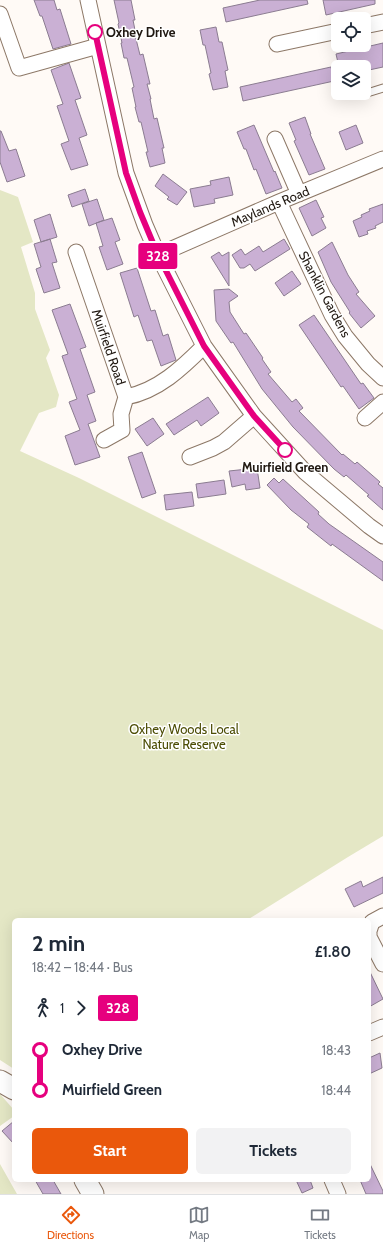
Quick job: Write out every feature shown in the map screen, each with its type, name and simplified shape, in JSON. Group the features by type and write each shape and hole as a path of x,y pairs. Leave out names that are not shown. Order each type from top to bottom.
{"main road":[{"path":"0,1081 12,1088"},
{"path":"86,1182 93,1194"}],"street":[{"path":"88,0 126,173 158,255 204,346 254,416 305,472 357,517 383,536"},
{"path":"0,14 19,68 98,46"},
{"path":"371,25 383,22"},
{"path":"277,44 331,33"},
{"path":"275,139 299,194"},
{"name":"Maylands Road","path":"158,255 279,202 383,159"},
{"name":"Shanklin Gardens","path":"279,202 332,315 344,336 368,364 383,378"},
{"name":"Muirfield Road","path":"76,252 126,397 138,395 173,376 204,346"},
{"path":"104,440 122,430 121,414 126,397"},
{"path":"365,418 383,402"},
{"path":"190,457 224,442 254,416"},
{"path":"371,925 372,922 383,916"},
{"path":"371,940 383,964"},
{"path":"371,1033 383,1027"},
{"path":"333,1182 338,1194"}],"lane":[{"path":"371,92 383,88"}],"green space":[{"name":"Oxhey Woods Local Nature Reserve","path":"0,190 18,197 33,242 21,247 35,293 35,309 50,350 46,358 59,395 56,407 39,413 20,451 79,478 383,630 383,836 250,918 12,918 12,1068 0,1060"},
{"path":"0,1094 12,1108 12,1117 0,1126"},
{"path":"0,1164 17,1194 0,1194"}],"building":[{"path":"34,0 54,0 57,10 60,9 71,44 53,49 42,16 40,16"},
{"path":"114,0 131,0 135,20 133,20 135,35 140,55 143,54 150,84 147,84 154,119 157,118 164,148 162,148 165,163 150,167 141,122 139,122 135,107 132,88 134,87 127,58 124,58"},
{"path":"260,0 307,0 308,4 226,22 223,8"},
{"path":"323,0 375,0 375,4 339,12 331,12 331,14 326,15"},
{"path":"216,27 219,42 222,42 228,70 225,71 228,87 213,90 205,45 203,45 200,30"},
{"path":"383,43 383,67 371,70 371,60 337,60 336,54 345,52 371,52 371,46"},
{"path":"69,63 81,98 75,100 87,135 79,138 88,165 71,170 61,144 69,141 57,106 63,104 51,70"},
{"path":"331,67 331,82 243,101 240,87"},
{"path":"305,117 310,134 325,169 309,175 294,141 296,140 289,123"},
{"path":"254,125 282,188 266,194 256,169 254,170 246,149 244,149 237,132"},
{"path":"356,125 363,143 346,150 339,132"},
{"path":"0,131 9,151 16,149 25,176 7,182 0,162"},
{"path":"163,174 187,192 177,205 167,199 169,197 155,186"},
{"path":"229,177 233,195 214,199 215,203 194,207 190,189 211,185 210,181"},
{"path":"85,189 89,201 72,207 68,195"},
{"path":"97,199 104,220 89,226 82,204"},
{"path":"316,200 324,217 321,218 326,228 312,236 299,208"},
{"path":"383,204 383,222 375,226 376,228 367,231 368,234 359,237 353,221 370,211 369,209"},
{"path":"50,214 57,237 41,242 34,220"},
{"path":"112,218 120,240 115,242 123,264 107,270 99,247 103,246 96,223"},
{"path":"50,239 57,262 52,263 60,288 44,293 36,269 41,267 34,244"},
{"path":"284,239 290,249 255,271 250,264 244,268 240,268 232,255 241,249 245,255 259,246 263,252"},
{"path":"332,242 348,275 359,292 356,294 375,316 361,328 349,313 350,312 331,282 318,252"},
{"path":"219,252 222,256 229,252 229,286 211,257"},
{"path":"137,268 151,311 155,310 163,336 168,334 176,360 161,366 152,340 147,341 138,315 134,317 120,273"},
{"path":"292,271 301,284 284,296 275,283"},
{"path":"229,289 238,296 229,302 230,312 244,334 246,333 263,358 262,359 271,372 268,374 292,402 296,399 303,408 299,411 342,455 343,454 355,464 357,462 380,482 378,484 383,488 383,510 367,496 369,495 346,475 344,477 334,469 293,427 262,389 233,342 231,343 216,321 214,290"},
{"path":"70,304 86,347 80,349 95,392 87,395 96,421 88,424 100,457 75,465 65,436 80,430 69,402 77,399 62,356 68,354 52,310"},
{"path":"314,315 361,384 363,383 374,398 359,409 343,386 341,387 299,325"},
{"path":"208,397 219,413 201,426 197,420 174,435 166,424"},
{"path":"153,418 164,434 147,446 135,429"},
{"path":"142,452 156,493 142,498 128,457"},
{"path":"257,468 260,488 246,490 245,484 232,487 229,471"},
{"path":"274,478 279,483 283,479 319,512 318,514 329,524 383,562 383,581 332,544 331,546 307,527 309,524 291,510 267,485"},
{"path":"224,480 226,494 198,498 196,484"},
{"path":"192,492 194,506 166,510 164,495"},
{"path":"383,877 383,893 354,907 345,889 361,881 363,887"},
{"path":"371,974 383,999 371,1006"},
{"path":"380,1053 382,1068 371,1073 371,1057"},
{"path":"12,1123 12,1142 2,1131"},
{"path":"371,1166 383,1194 366,1194 361,1182 371,1182"},
{"path":"36,1182 54,1182 61,1194 43,1194"},
{"path":"297,1182 311,1182 313,1188 302,1193"}],"bus line":[{"name":"328","path":"95,32 126,173 135,200 158,255 204,346 254,416 285,450"}],"place":[{"name":"Oxhey Drive","path":"95,32"},
{"name":"Muirfield Green","path":"285,450"}]}
